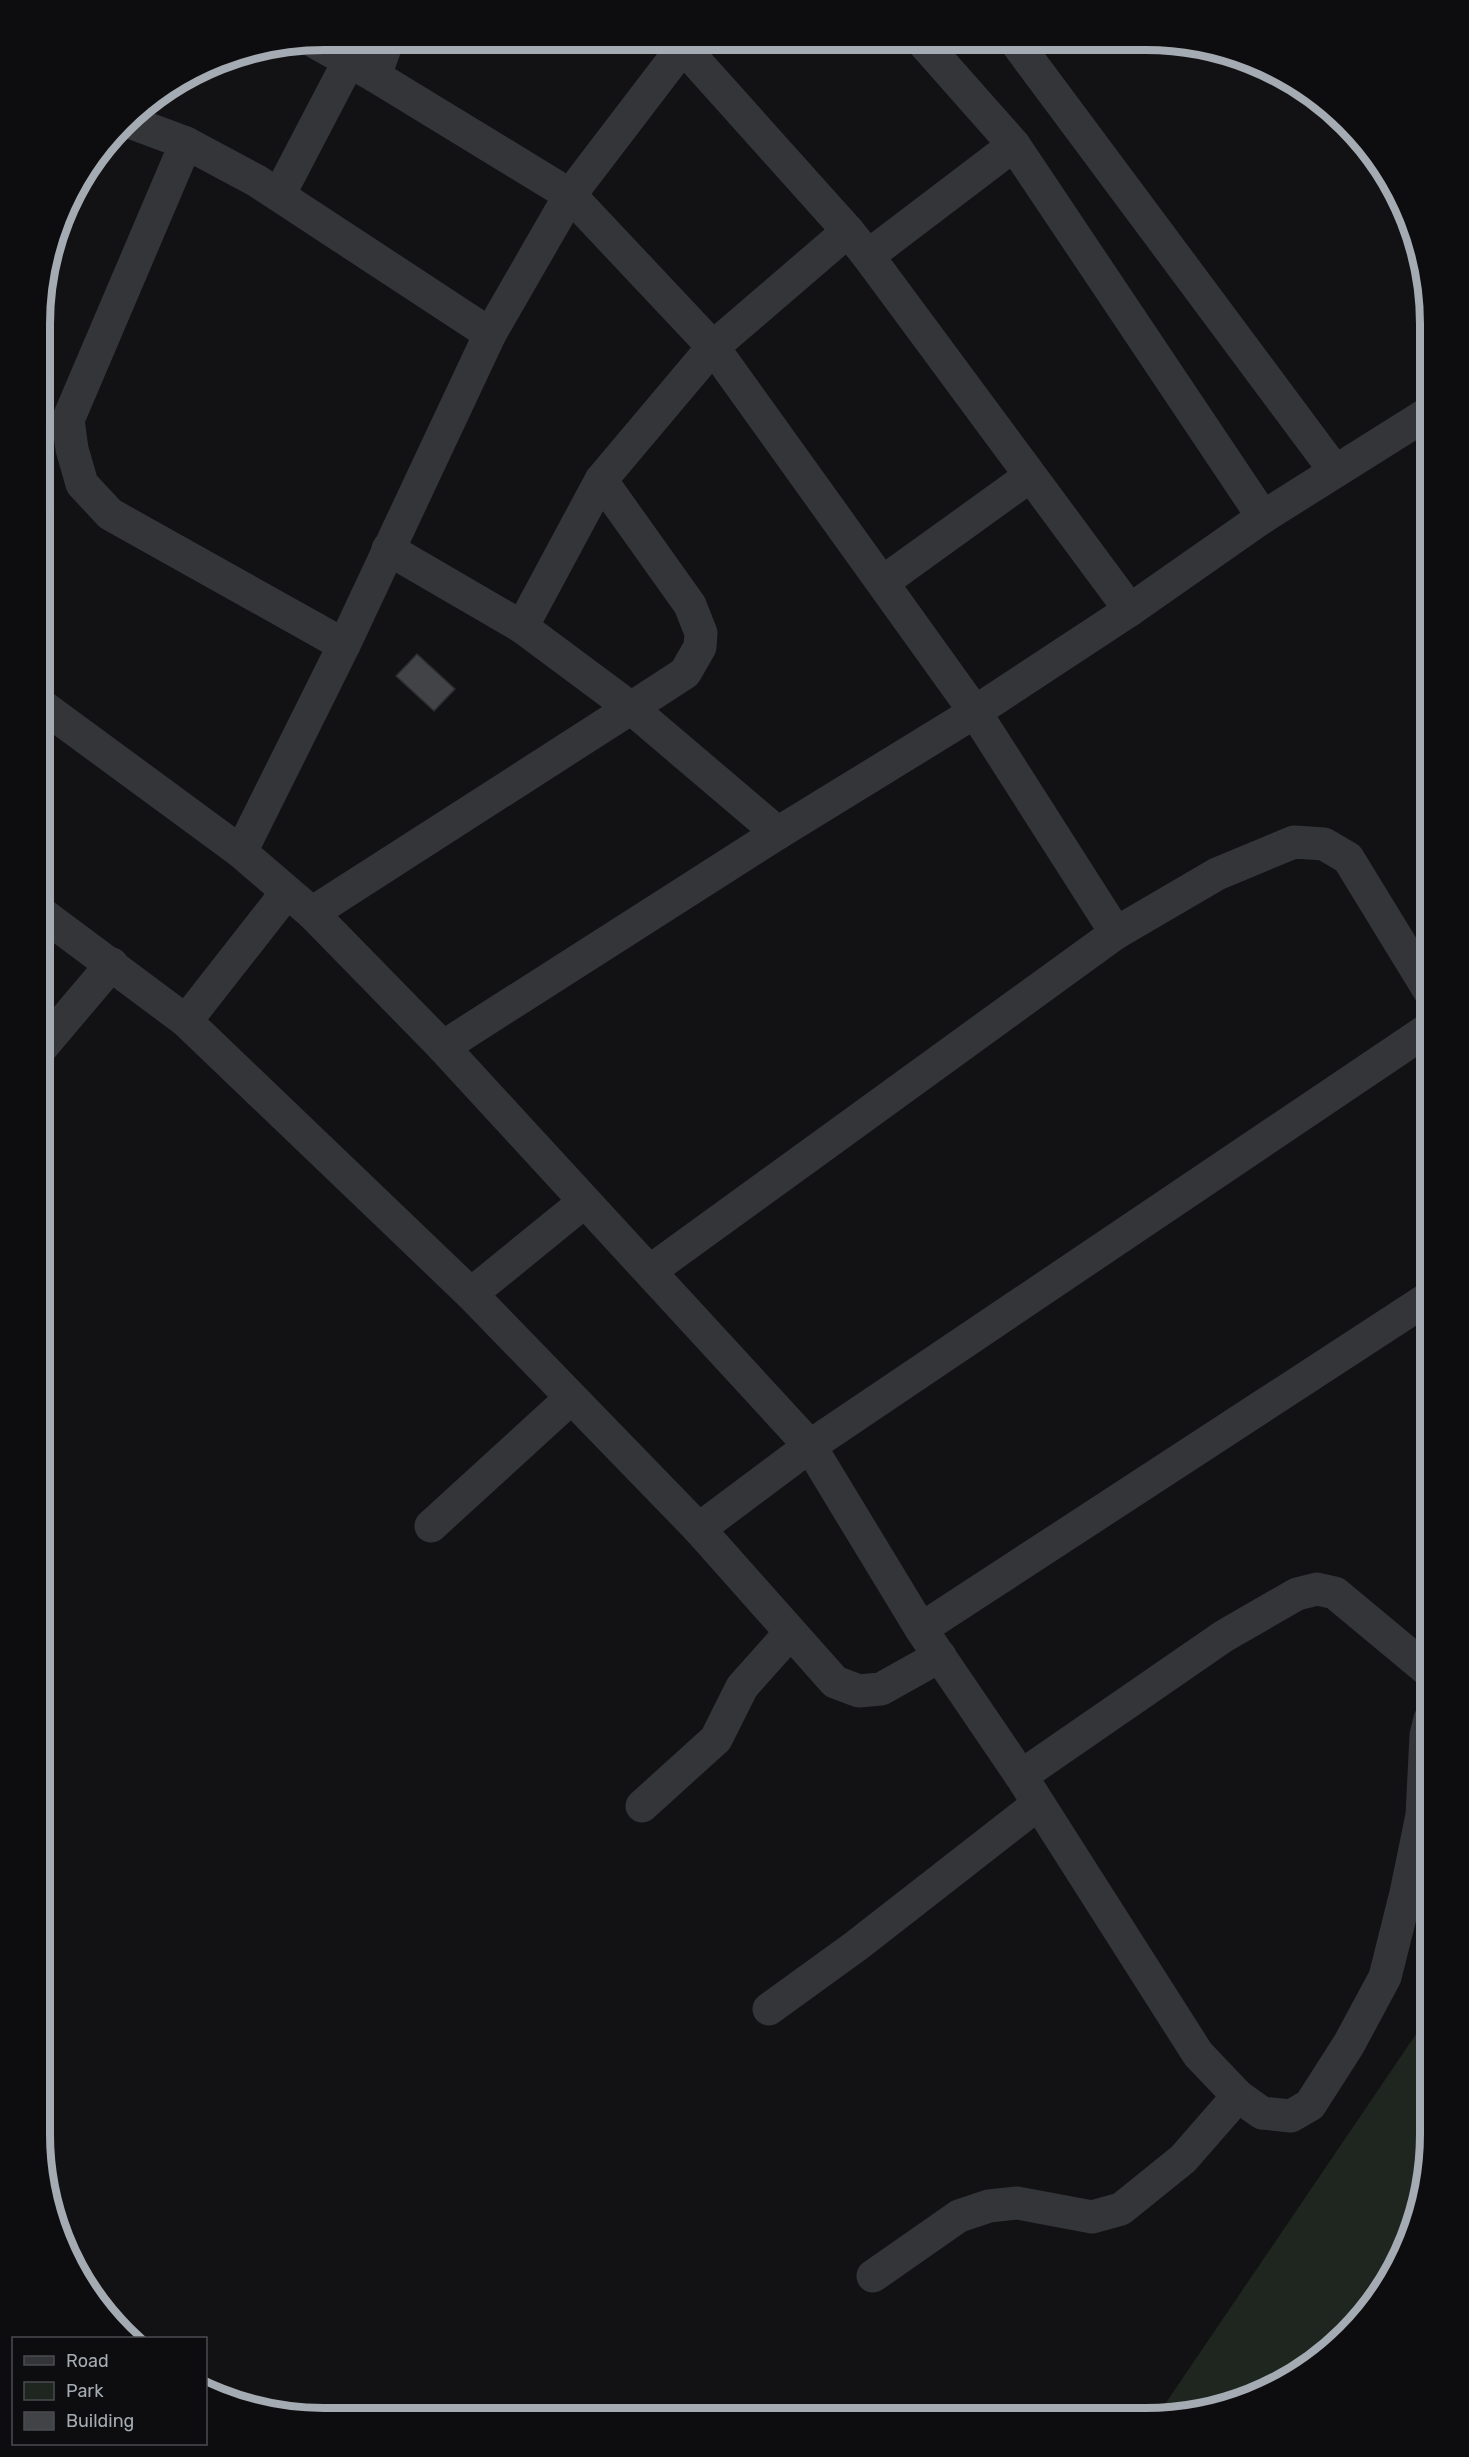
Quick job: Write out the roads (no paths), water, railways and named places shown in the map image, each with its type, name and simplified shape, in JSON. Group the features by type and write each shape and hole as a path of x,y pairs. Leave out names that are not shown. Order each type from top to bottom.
{"street":[{"path":"329,50 570,195 713,347 975,712 1116,933"},
{"path":"279,195 362,68 378,50"},
{"path":"241,852 344,645 490,334 570,195 674,50"},
{"path":"683,50 858,244 1130,610"},
{"path":"930,50 1014,145 1271,512"},
{"path":"1022,50 1327,476"},
{"path":"136,124 186,144 279,195 490,334"},
{"path":"186,144 68,420 72,449 82,484 110,514 344,645"},
{"path":"522,627 601,480 713,347 858,244 1014,145"},
{"path":"443,1047 778,833 975,712 1130,610 1271,512 1420,418"},
{"path":"883,582 1030,476"},
{"path":"312,914 685,673 700,647 701,633 690,605 601,480"},
{"path":"388,549 522,627 631,708 778,833"},
{"path":"50,712 241,852 312,914 443,1047 810,1446 921,1629 1021,1776 1198,2054 1238,2096 1262,2113 1291,2116 1310,2104 1349,2044 1384,1977 1406,1893 1420,1825"},
{"path":"650,1271 1116,933 1217,874 1294,842 1324,844 1348,858 1420,976"},
{"path":"186,1021 287,892"},
{"path":"50,919 186,1021 471,1294 699,1529 835,1682 859,1691 880,1689 940,1656"},
{"path":"50,1037 112,964"},
{"path":"699,1529 810,1446 1420,1035"},
{"path":"471,1294 584,1202"},
{"path":"921,1629 1420,1305"},
{"path":"431,1526 571,1398"},
{"path":"1021,1776 1224,1636 1297,1594 1317,1588 1335,1593 1420,1664"},
{"path":"642,1806 716,1739 742,1687 790,1633"},
{"path":"769,2009 856,1946 1038,1804"},
{"path":"873,2276 959,2216 989,2206 1017,2203 1092,2217 1121,2209 1183,2159 1238,2096"}]}
